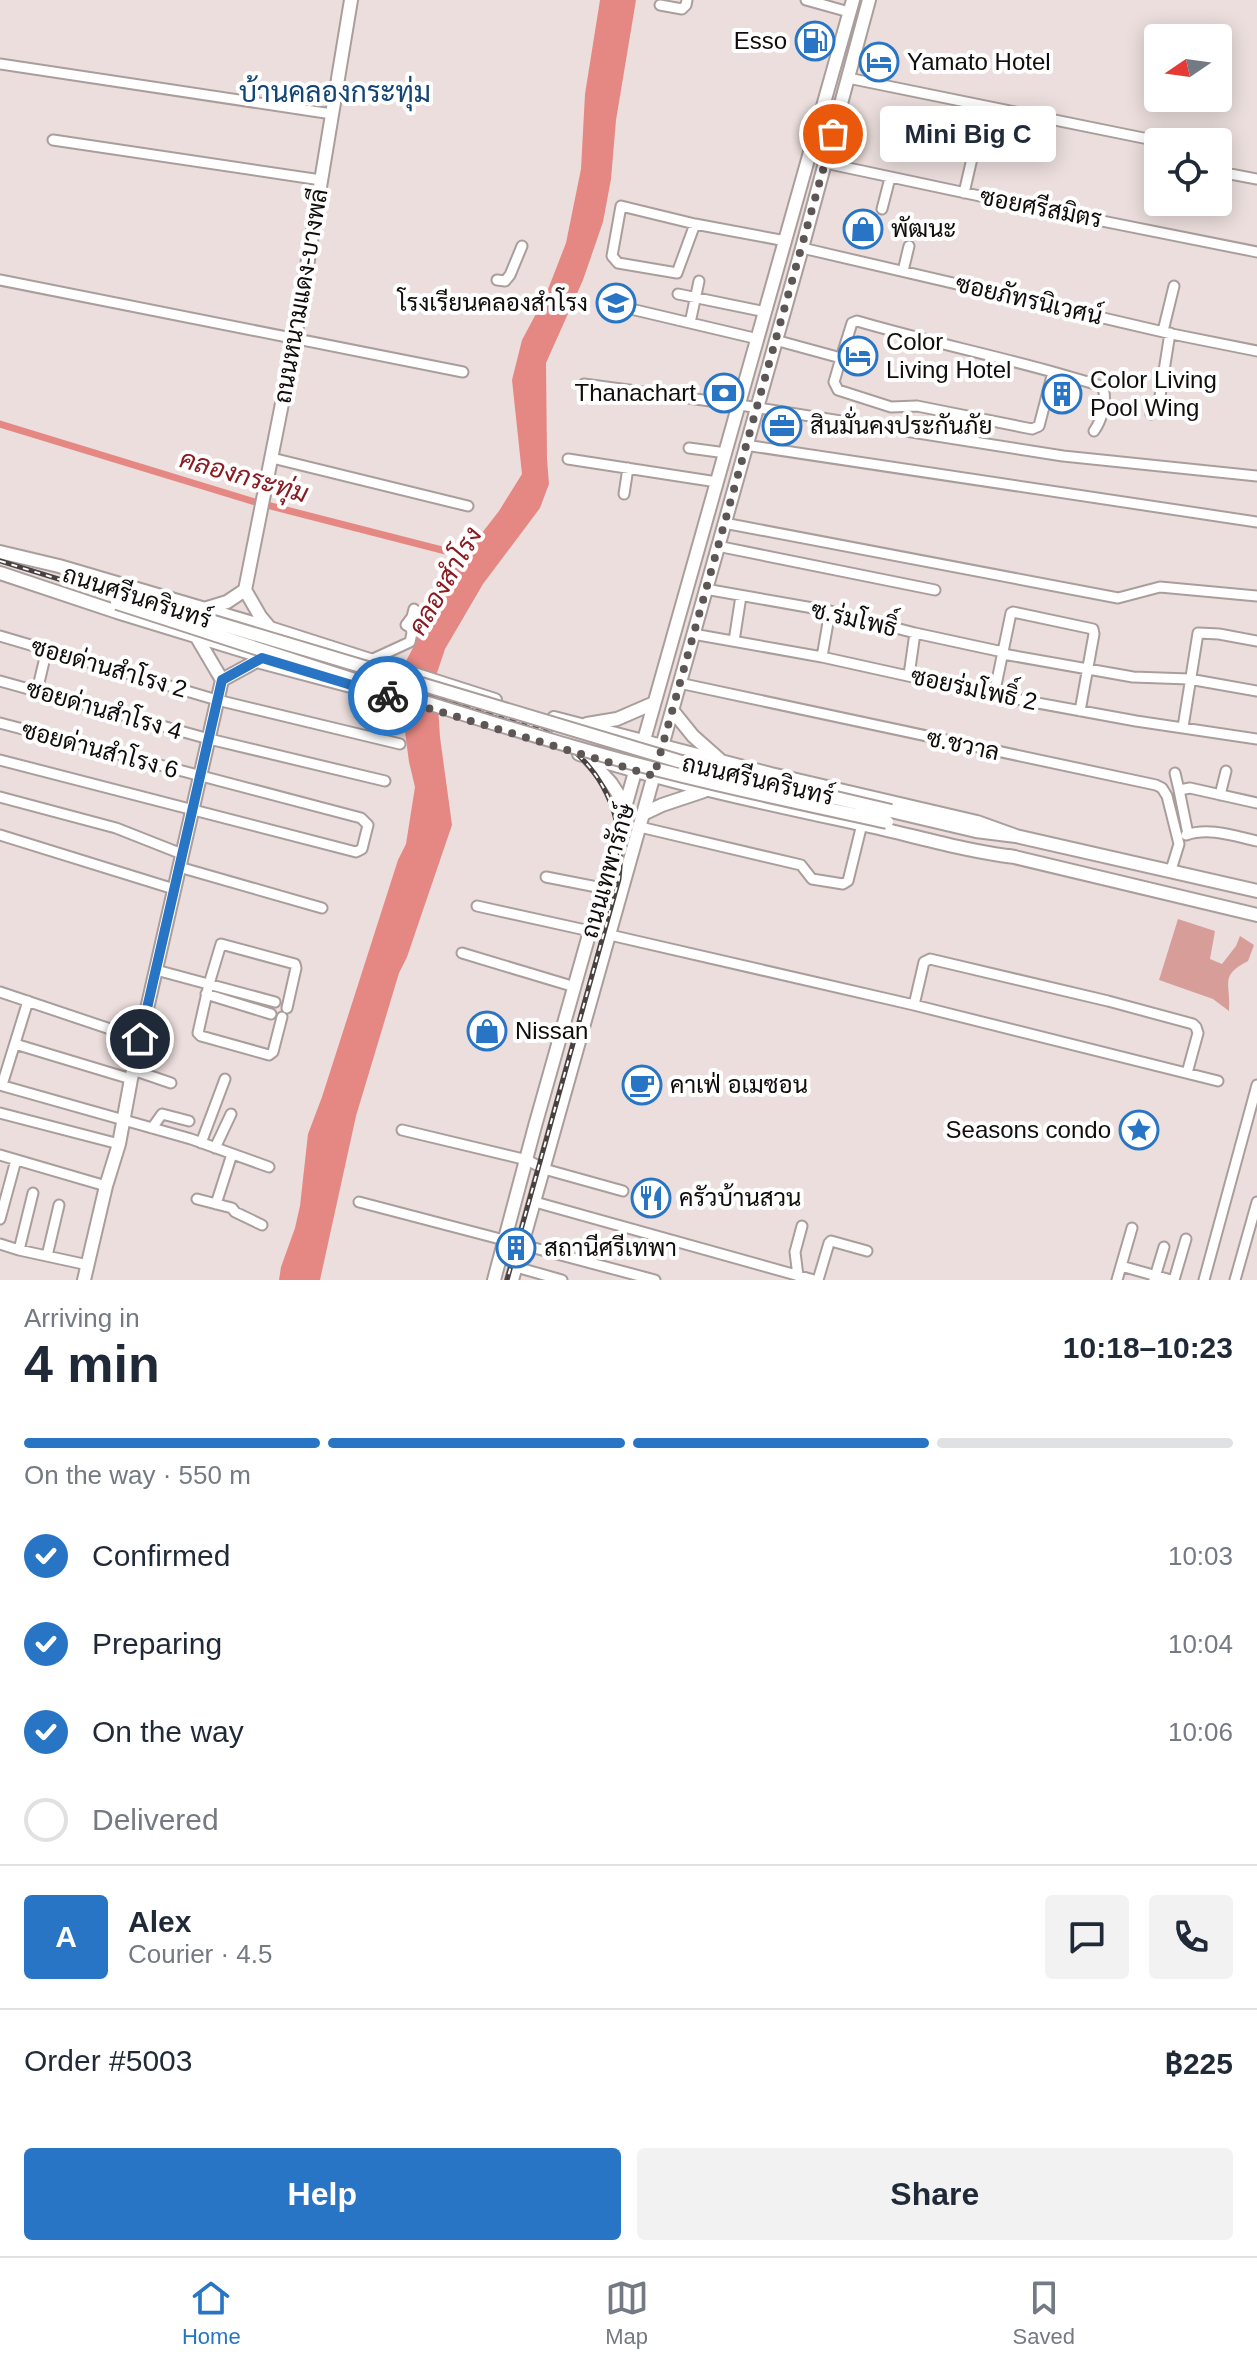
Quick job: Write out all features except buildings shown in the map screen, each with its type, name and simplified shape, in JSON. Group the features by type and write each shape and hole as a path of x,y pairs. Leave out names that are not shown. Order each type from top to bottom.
{"main road":[{"name":"ถนนหนามแดง-บางพลี","path":"245,590 295,338 351,0"},
{"name":"ถนนเทพารักษ์","path":"514,1274 869,0"},
{"name":"ถนนเทพารักษ์","path":"494,1280 851,6"},
{"name":"ถนนศรีนครินทร์","path":"0,552 332,673 575,747 672,773 889,817 1016,836 1257,891"},
{"name":"ถนนศรีนครินทร์","path":"0,552 267,625 305,640 549,717 724,763 977,822 1016,836"},
{"name":"ถนนศรีนครินทร์","path":"0,572 118,597"},
{"name":"ถนนศรีนครินทร์","path":"0,572 196,636 258,660 301,669 635,771 708,791 963,849 1015,857"},
{"path":"204,609 227,602 245,590 267,625"},
{"path":"84,1280 119,1144 122,1119 222,680 196,636"},
{"path":"222,680 258,660"},
{"path":"580,725 617,719 654,703"},
{"path":"672,710 693,736 724,763"},
{"path":"541,742 553,742 558,735 557,723 549,717"},
{"path":"558,735 756,786"},
{"path":"585,756 605,776 626,806"},
{"path":"765,803 757,797 756,786 762,777 771,774"},
{"path":"643,814 708,791"},
{"name":"ถนนศรีนครินทร์","path":"889,817 1015,857 1257,915"}],"street":[{"path":"660,5 682,9 687,0"},
{"path":"806,0 851,6"},
{"path":"0,64 332,114"},
{"path":"848,78 1144,138"},
{"path":"53,140 321,180"},
{"path":"964,193 973,154"},
{"name":"ซอยศรีสมิตร","path":"825,163 1257,252"},
{"path":"1232,174 1257,179"},
{"path":"882,209 890,178"},
{"path":"695,224 679,273 618,263 613,259 612,248 621,206 786,241"},
{"path":"497,280 505,281 510,275 522,246"},
{"path":"903,271 909,246"},
{"name":"ซอยภัทรนิเวศน์","path":"802,248 1257,351"},
{"path":"0,280 463,372"},
{"path":"690,323 699,281"},
{"path":"1151,414 1160,396 1174,286"},
{"path":"678,294 766,312"},
{"path":"631,309 758,339"},
{"path":"1053,372 1039,426 1035,429 917,406 891,407 838,390 834,382 852,323 857,321 915,338 993,355 1099,384 1104,388 1101,419 1094,431"},
{"path":"775,340 841,358"},
{"path":"584,384 756,407 1063,456 1257,476"},
{"path":"745,445 1257,522"},
{"path":"689,448 726,453"},
{"path":"272,458 468,506"},
{"path":"568,459 717,482"},
{"path":"624,494 628,468"},
{"path":"724,523 1110,597 1123,597 1160,587 1257,596"},
{"path":"717,546 935,590"},
{"name":"ซ.ร่มโพธิ์","path":"705,589 830,611 1003,653 1088,669 1141,678 1189,679 1257,691"},
{"path":"734,641 741,596"},
{"path":"267,625 376,660 410,642 411,628 406,625 414,609"},
{"path":"822,657 830,611"},
{"path":"994,695 1012,613 1062,621 1093,629 1080,711"},
{"path":"909,675 915,633"},
{"path":"1183,727 1198,633 1257,641"},
{"name":"ซอยร่มโพธิ์ 2","path":"693,634 822,657 994,695 1257,739"},
{"name":"ซอยด่านสำโรง 2","path":"0,636 217,700 400,744"},
{"path":"37,691 47,649"},
{"path":"258,660 371,693"},
{"name":"ซอยด่านสำโรง 4","path":"0,681 209,739 385,781"},
{"name":"ซ.ชวาล","path":"679,683 1156,785 1167,796 1179,844"},
{"name":"ซอยด่านสำโรง 6","path":"0,723 361,818 368,825 362,849 356,852 192,810"},
{"path":"0,760 192,810"},
{"path":"1220,795 1226,771"},
{"path":"1175,773 1188,834"},
{"path":"1179,790 1190,788 1257,803"},
{"path":"0,797 116,828 182,854"},
{"path":"640,827 801,865 812,879 843,884 848,881 862,824"},
{"path":"1171,870 1179,844 1188,834 1217,832 1257,841"},
{"path":"0,835 174,889"},
{"path":"179,867 322,908"},
{"path":"546,877 602,888"},
{"path":"477,906 590,931"},
{"path":"610,935 914,1005 1218,1081"},
{"path":"221,944 291,962 296,968 273,1052 264,1055 201,1036 198,1028 208,989 221,944"},
{"path":"462,953 575,987"},
{"path":"914,1005 924,962 930,959 1138,1008 1196,1027 1198,1033 1187,1073"},
{"path":"156,970 277,1018 284,1013"},
{"path":"208,989 281,1002 284,1013"},
{"path":"0,992 140,1039"},
{"path":"28,1001 1,1085 152,1128 269,1167"},
{"path":"271,1014 270,1008 275,1002"},
{"path":"15,1044 171,1083"},
{"path":"201,1143 225,1079"},
{"path":"1204,1280 1257,1085"},
{"path":"0,1113 119,1144"},
{"path":"152,1128 162,1114 189,1121"},
{"path":"215,1148 231,1114"},
{"path":"402,1130 527,1160 544,1169 623,1191"},
{"path":"216,1204 232,1154"},
{"path":"0,1155 106,1186"},
{"path":"0,1219 16,1160"},
{"path":"19,1250 33,1193"},
{"path":"197,1199 232,1208 262,1225"},
{"path":"359,1202 504,1240"},
{"path":"535,1202 816,1280 831,1241 867,1251"},
{"path":"1235,1280 1257,1202"},
{"path":"47,1256 59,1205"},
{"path":"798,1276 795,1252 802,1226"},
{"path":"1117,1280 1132,1228"},
{"path":"1121,1266 1155,1278 1172,1280 1186,1239"},
{"path":"0,1244 88,1265"},
{"path":"523,1245 655,1280"},
{"path":"1155,1278 1164,1247"},
{"path":"514,1274 562,1280"}],"shaded area":[{"path":"1178,919 1215,931 1210,959 1222,964 1240,936 1254,945 1248,961 1233,971 1228,981 1229,1011 1213,999 1159,980"}],"water":[{"name":"คลองสำโรง","path":"600,0 636,0 603,222 583,280 546,363 549,484 540,508 483,584 445,649 436,676 440,737 452,825 399,973 356,1116 320,1280 279,1280 300,1206 308,1134 398,860 406,844 415,787 402,709 404,665 416,642 427,608 499,511 522,474 512,380 522,340 545,297 566,243 581,169 585,94"}],"waterway":[{"name":"คลองกระทุ่ม","path":"0,424 255,502 473,558"}],"railway":[{"path":"0,561 531,725 574,751 603,786 618,829 619,879 507,1280"}],"way so far":[{"path":"388,696 654,776 833,134"}],"place":[{"name":"Esso","path":"815,41"},
{"name":"Yamato Hotel","path":"879,62"},
{"name":"Mini Big C","path":"833,134"},
{"name":"พัฒนะ","path":"863,229"},
{"name":"โรงเรียนคลองสำโรง","path":"616,303"},
{"name":"Color Living Hotel","path":"858,356"},
{"name":"Thanachart","path":"724,393"},
{"name":"Color Living Pool Wing","path":"1062,394"},
{"name":"สินมั่นคงประกันภัย","path":"782,426"},
{"name":"Nissan","path":"487,1031"},
{"name":"คาเฟ่ อเมซอน","path":"642,1085"},
{"name":"Seasons condo","path":"1139,1130"},
{"name":"ครัวบ้านสวน","path":"651,1198"},
{"name":"สถานีศรีเทพา","path":"516,1248"}],"district":[{"name":"บ้านคลองกระทุ่ม","path":"335,92"}],"route":[{"path":"140,1039 222,680 262,658 388,696"}]}
